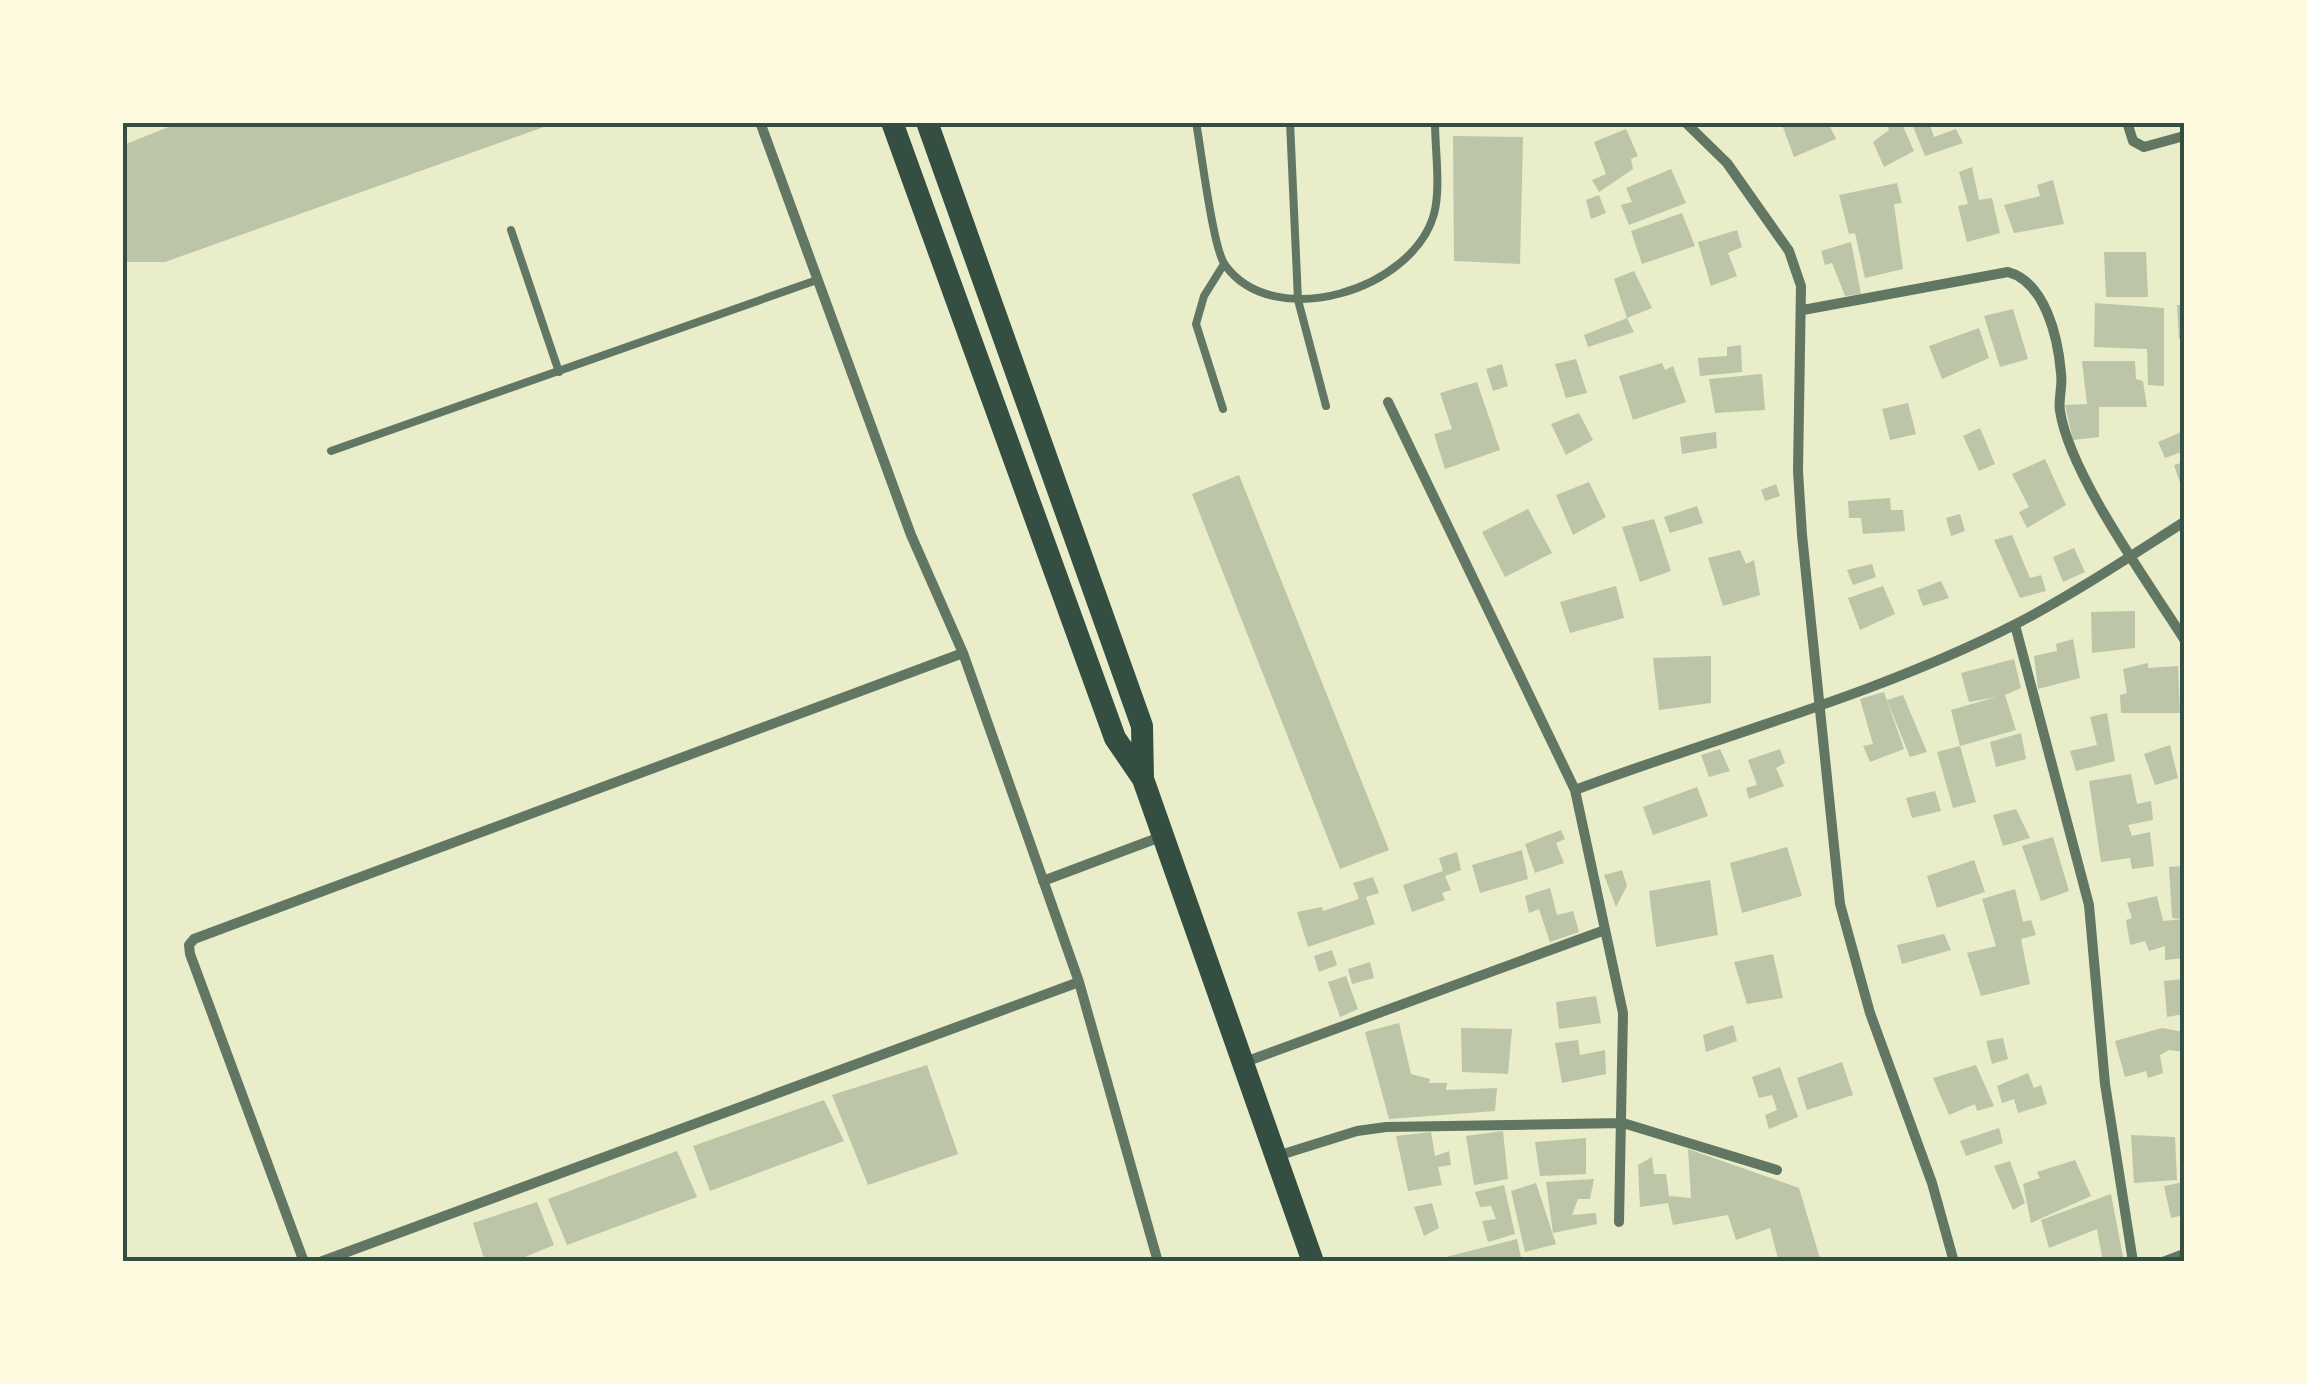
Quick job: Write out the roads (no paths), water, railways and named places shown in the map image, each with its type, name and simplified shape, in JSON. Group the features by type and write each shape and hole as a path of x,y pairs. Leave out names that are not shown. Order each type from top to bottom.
{"highway":[{"path":"892,122 1115,738 1143,779 1313,1262"},
{"path":"927,122 1142,726 1143,779"}],"street":[{"path":"760,122 911,535 963,653 1080,982 1158,1262"},
{"path":"1685,122 1727,163 1790,250 1803,310 1798,471 1806,578 1823,706 1840,904 1870,1013 1932,1182 1954,1262"},
{"path":"2127,122 2132,141 2144,147 2184,136"},
{"path":"1803,310 2008,272 2033,285 2043,304 2062,372 2060,410 2068,436 2184,639"},
{"path":"1388,402 1575,790 1623,1013 1619,1222"},
{"path":"1575,790 1823,706 2015,624 2184,522"},
{"path":"2015,624 2089,905 2106,1084 2132,1262"},
{"path":"304,1262 190,954 189,945 194,939 963,653"},
{"path":"1043,881 1164,836"},
{"path":"1244,1062 1605,930"},
{"path":"320,1262 1080,982"},
{"path":"1276,1156 1357,1131 1386,1128 1623,1122 1777,1170"},
{"path":"2163,1262 2184,1254"}],"lane":[{"path":"1196,122 1224,264 1252,286 1298,300 1338,297 1381,278 1413,250 1434,215 1435,122"},
{"path":"1290,122 1298,300 1326,406"},
{"path":"511,230 559,372"},
{"path":"1223,409 1196,324 1204,296 1224,264"},
{"path":"331,452 817,280"}]}
